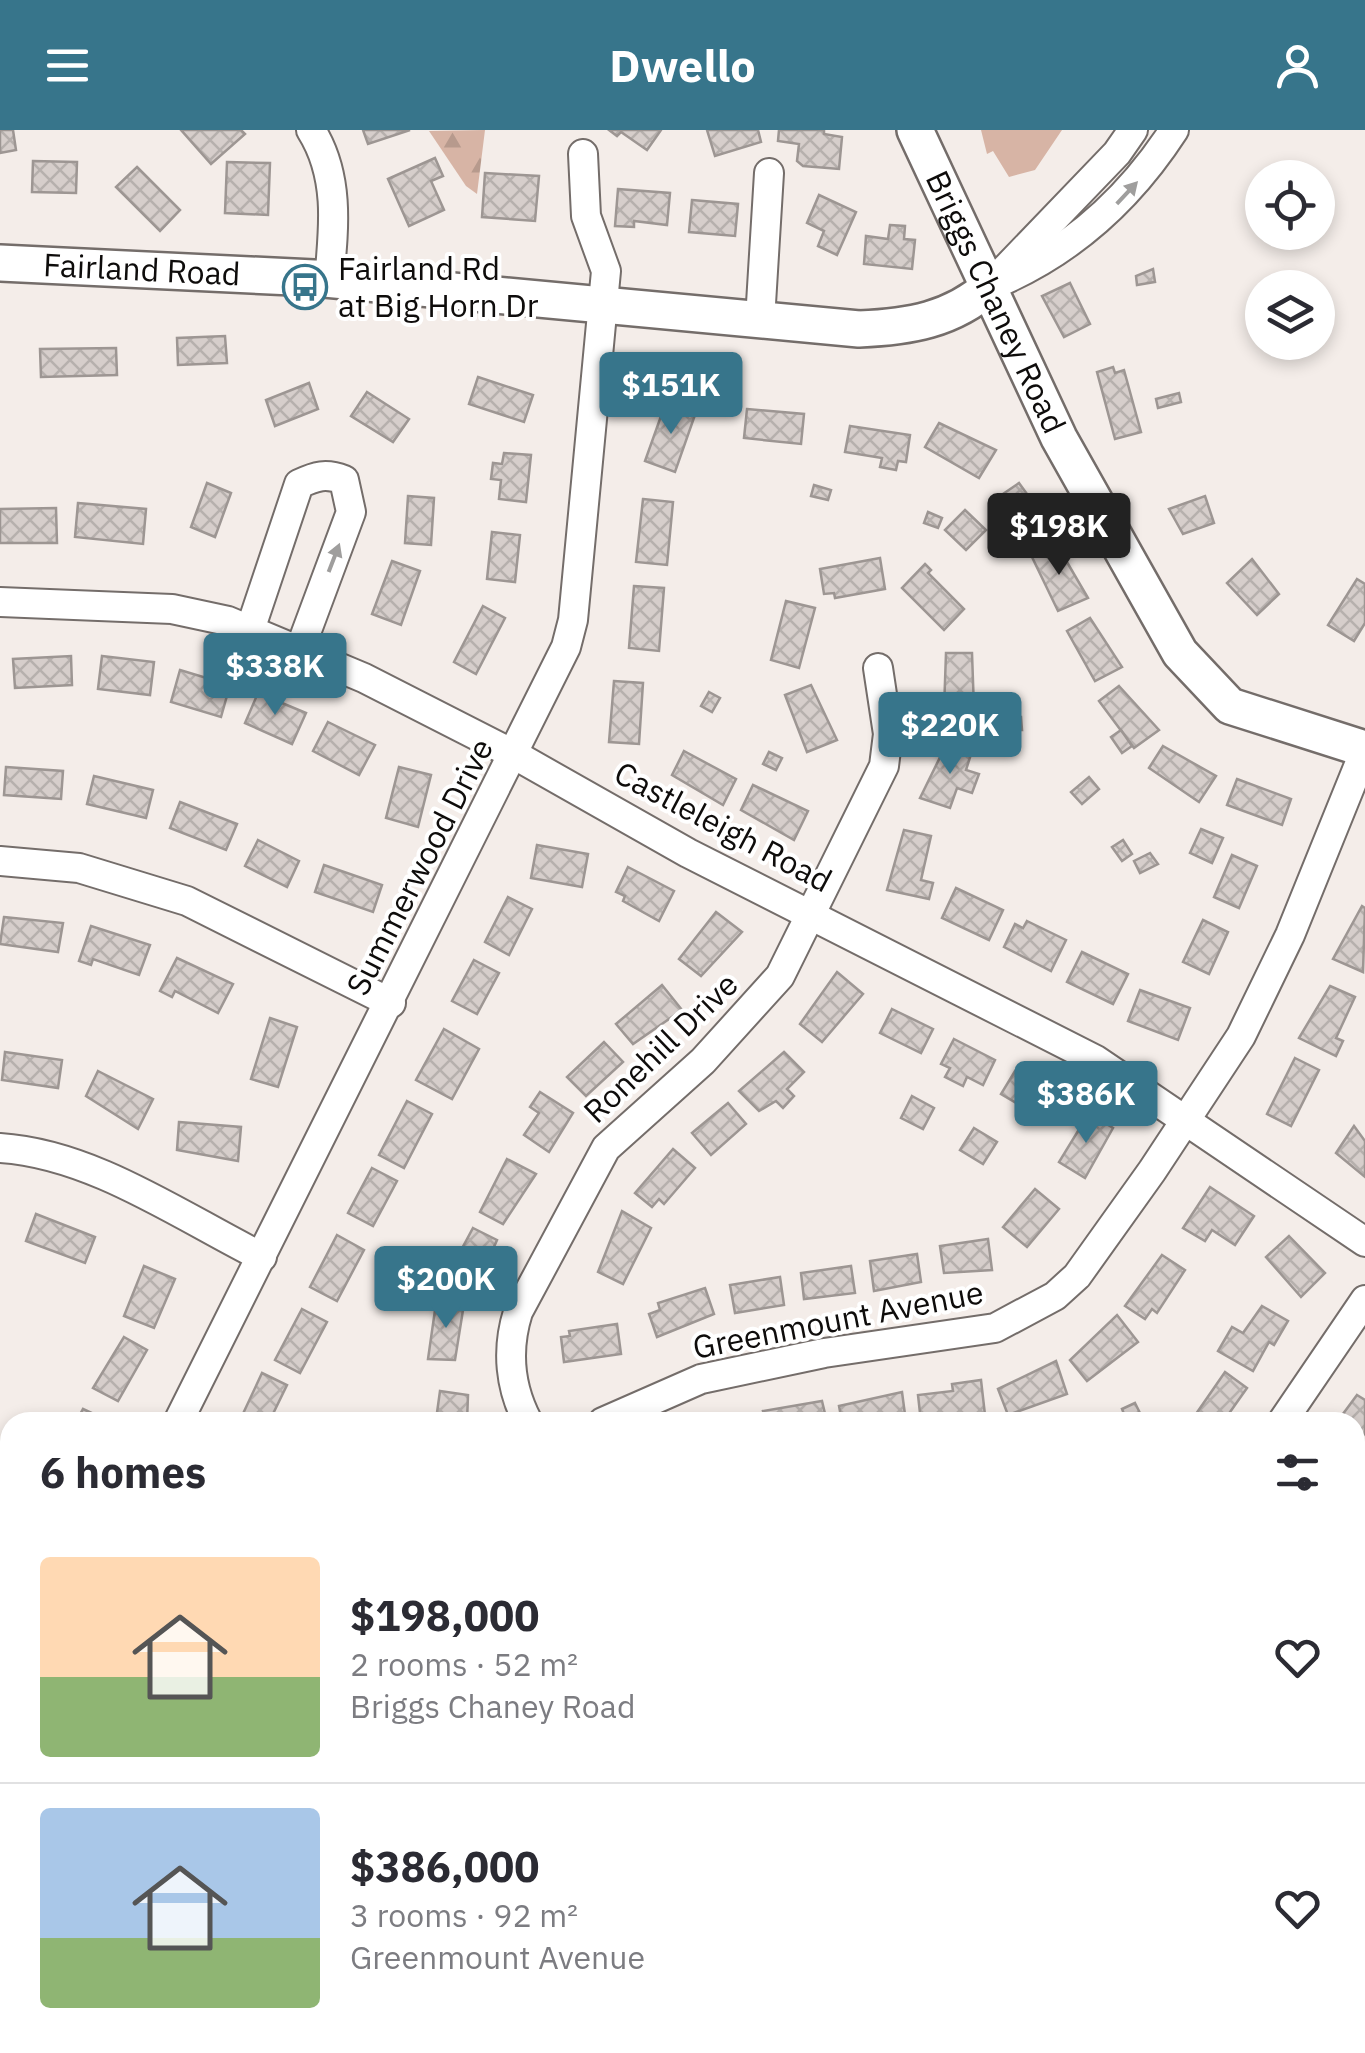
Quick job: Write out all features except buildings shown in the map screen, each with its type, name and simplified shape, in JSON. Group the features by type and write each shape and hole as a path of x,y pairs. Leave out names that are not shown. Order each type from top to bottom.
{"main road":[{"name":"Briggs Chaney Road","path":"915,130 1060,438 1162,626 1193,670 1230,706 1365,750"},
{"name":"Fairland Road","path":"0,263 329,280 859,329 903,325 968,306 990,286"}],"street":[{"path":"311,130 325,156 336,209 329,280"},
{"path":"990,286 1117,153 1133,130"},
{"path":"990,286 1036,265 1095,224 1150,168 1174,130"},
{"name":"Summerwood Drive","path":"183,1412 516,755 566,647 572,620 606,271 586,216 582,154"},
{"path":"760,320 769,174"},
{"path":"1072,198 1095,224"},
{"path":"250,630 298,484 318,475 344,480 351,512 300,649"},
{"name":"Castleleigh Road","path":"0,602 172,609 250,630 300,649 516,755 688,853 1096,1060 1365,1242"},
{"name":"Ronehill Drive","path":"524,1412 514,1390 511,1336 538,1269 616,1135 703,1061 766,995 812,913 884,766 888,734 878,668"},
{"name":"Greenmount Avenue","path":"623,1412 663,1392 745,1367 995,1328 1031,1312 1077,1276 1186,1122 1262,997 1365,750"},
{"path":"0,861 79,868 187,900 390,1003"},
{"path":"0,1148 40,1151 95,1172 262,1257"},
{"path":"1289,1412 1365,1300"}],"green space":[{"path":"485,130 477,194 466,186 429,131"},
{"path":"981,130 1062,130 1035,170 1009,177 993,151 987,154"}],"place":[{"name":"Fairland Rd at Big Horn Dr","path":"305,287"}]}
